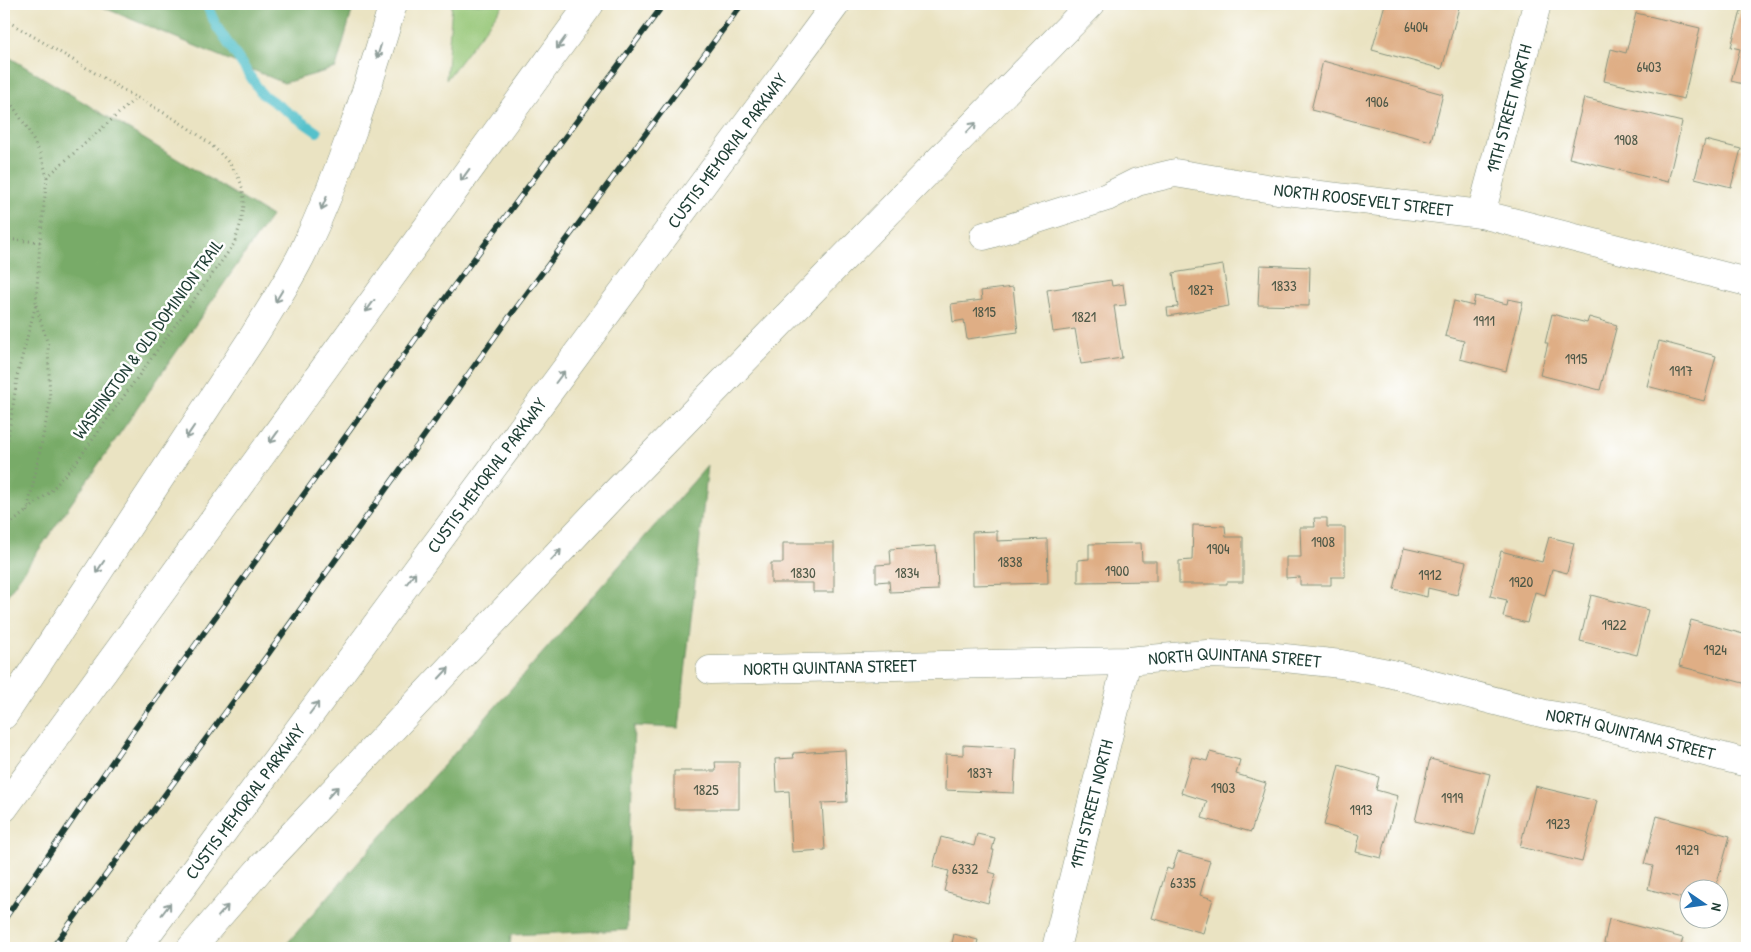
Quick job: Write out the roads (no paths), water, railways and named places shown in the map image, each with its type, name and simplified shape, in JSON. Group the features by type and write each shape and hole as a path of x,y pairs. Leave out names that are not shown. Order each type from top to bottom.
{"main road":[{"path":"4,715 248,345 303,253 340,166 393,4"},
{"path":"4,808 590,4"},
{"name":"CUSTIS MEMORIAL PARKWAY","path":"137,948 836,4"},
{"path":"191,948 259,870 614,494 1091,4"},
{"name":"19TH STREET NORTH","path":"1480,214 1537,4"},
{"name":"NORTH ROOSEVELT STREET","path":"984,236 1107,197 1137,182 1175,173 1278,190 1480,214 1747,282"},
{"name":"NORTH QUINTANA STREET","path":"710,670 1127,661 1221,654 1266,656 1341,664 1388,673 1545,714 1581,720 1747,763"},
{"name":"19TH STREET NORTH","path":"1056,948 1127,661"}],"waterway":[{"path":"206,4 217,27 262,94 317,132"}],"railway":[{"path":"4,920 134,730 456,283 664,4"},
{"path":"52,948 269,653 507,320 742,4"}]}
